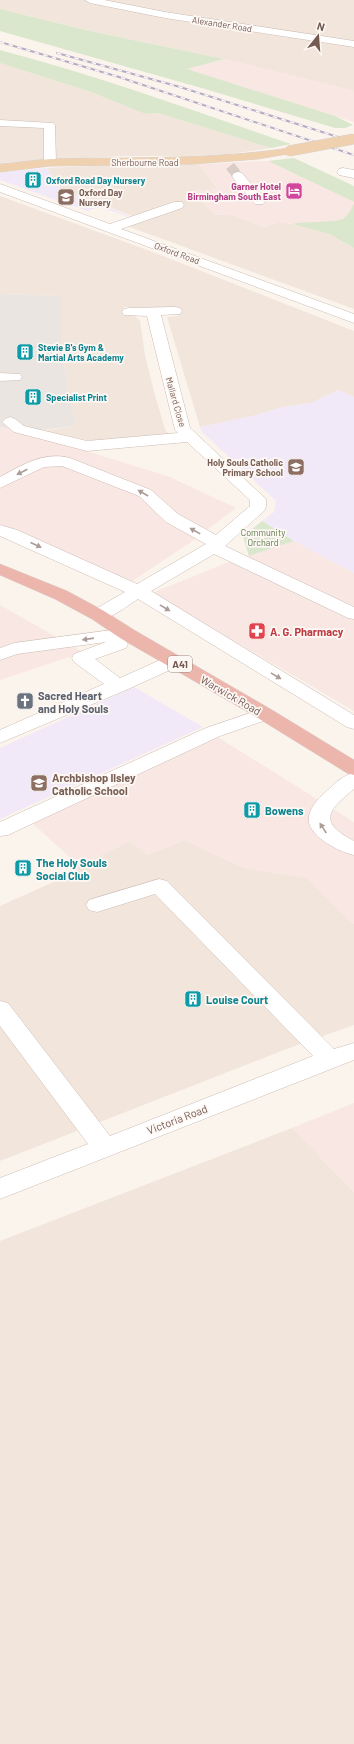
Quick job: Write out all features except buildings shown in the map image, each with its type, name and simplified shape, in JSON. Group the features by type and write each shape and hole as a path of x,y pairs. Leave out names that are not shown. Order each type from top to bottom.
{"highway":[{"name":"Warwick Road","path":"0,570 61,595 98,615 131,636 265,714 354,769"}],"main road":[{"name":"Sherbourne Road","path":"0,168 50,163 227,162 354,139"}],"street":[{"name":"Alexander Road","path":"90,0 165,15 354,44"},
{"path":"0,123 49,125 50,163"},
{"path":"238,176 259,201"},
{"name":"Oxford Road","path":"0,188 354,320"},
{"path":"110,228 178,205"},
{"path":"129,312 175,311"},
{"name":"Mallard Close","path":"98,615 215,545 252,514 258,507 258,499 183,430 153,312"},
{"path":"10,422 19,429 87,446 191,437"},
{"path":"0,483 41,462 64,461 145,493 172,518 215,545 354,614"},
{"path":"0,530 138,591 354,723"},
{"path":"0,654 14,649 131,636"},
{"path":"119,686 81,658 131,636"},
{"path":"0,737 174,661"},
{"path":"0,830 213,732 265,714"},
{"path":"354,779 338,791 320,810 318,820 324,832 338,842 354,849"},
{"path":"97,905 159,886 330,1059"},
{"path":"0,1009 104,1148"},
{"name":"Victoria Road","path":"0,1189 330,1059 354,1051"}],"shaded area":[{"path":"0,0 354,0 354,91 224,59 90,31 0,9"},
{"path":"224,59 354,91 354,122 186,69"},
{"path":"0,63 91,92 145,114 158,113 271,148 230,154 189,156 124,156 0,163"},
{"path":"268,161 354,202 354,218 329,234 279,222 264,227 230,214 215,215 192,191 218,188 199,164"},
{"path":"199,164 218,189 192,191 215,215 230,214 264,227 279,222 292,224 329,234 354,248 354,309 127,226 132,216 60,188 47,168 114,165"},
{"name":"Oxford Day Nursery","path":"47,168 60,188 132,217 100,207 87,211 0,180 0,174 2,172"},
{"path":"0,196 158,254 354,331 354,397 338,390 311,403 283,407 257,415 200,427 167,317 178,316 180,307 123,307 127,314 135,316 140,321 145,355 154,392 165,429 169,435 93,441 41,431 76,426 65,373 61,339 61,296 0,294"},
{"path":"0,294 61,296 61,339 65,373 76,426 25,432 0,427"},
{"name":"Holy Souls Catholic Primary School","path":"338,390 354,397 354,573 294,541 262,521 274,512 276,501 202,432 200,427 257,415 283,407 311,403"},
{"path":"0,427 25,432 170,477 236,508 188,544 131,582 0,528"},
{"path":"294,541 354,573 354,711 152,593 224,564"},
{"path":"0,605 85,653 0,680"},
{"name":"Archbishop Ilsley Catholic School","path":"134,687 203,727 0,819 0,748"},
{"path":"216,736 354,822 354,924 308,878 244,868 185,840 148,855 130,841 79,866 30,821 112,787"},
{"path":"185,840 244,868 308,878 354,924 354,1025 292,1047 0,1161 0,906 58,880 79,866 130,841 148,855"},
{"path":"354,1103 354,1192 292,1128"},
{"path":"292,1128 354,1192 354,1744 0,1744 0,1241"}],"green space":[{"path":"0,9 90,31 224,59 187,69 335,116 353,125 345,128 335,128 205,89 0,31"},
{"path":"0,50 110,82 291,144 271,148 158,113 145,114 91,92 0,63"},
{"path":"294,158 354,186 354,202 268,161"},
{"path":"354,204 354,248 329,234 292,224 343,219"},
{"name":"Community Orchard","path":"262,521 294,541 249,556 243,537"}],"tunnel":[{"path":"230,166 238,176"}],"railway":[{"path":"0,42 119,77 354,155"},
{"path":"57,53 180,87 354,142"}],"place":[{"name":"Oxford Road Day Nursery","path":"33,180"},
{"name":"Garner Hotel Birmingham South East","path":"294,191"},
{"name":"Oxford Day Nursery","path":"66,197"},
{"name":"Stevie B's Gym & Martial Arts Academy","path":"25,352"},
{"name":"Specialist Print","path":"33,397"},
{"name":"Holy Souls Catholic Primary School","path":"296,467"},
{"name":"A. G. Pharmacy","path":"257,631"},
{"name":"Sacred Heart and Holy Souls","path":"25,701"},
{"name":"Archbishop Ilsley Catholic School","path":"39,783"},
{"name":"Bowens","path":"252,810"},
{"name":"The Holy Souls Social Club","path":"23,868"},
{"name":"Louise Court","path":"193,999"}]}
